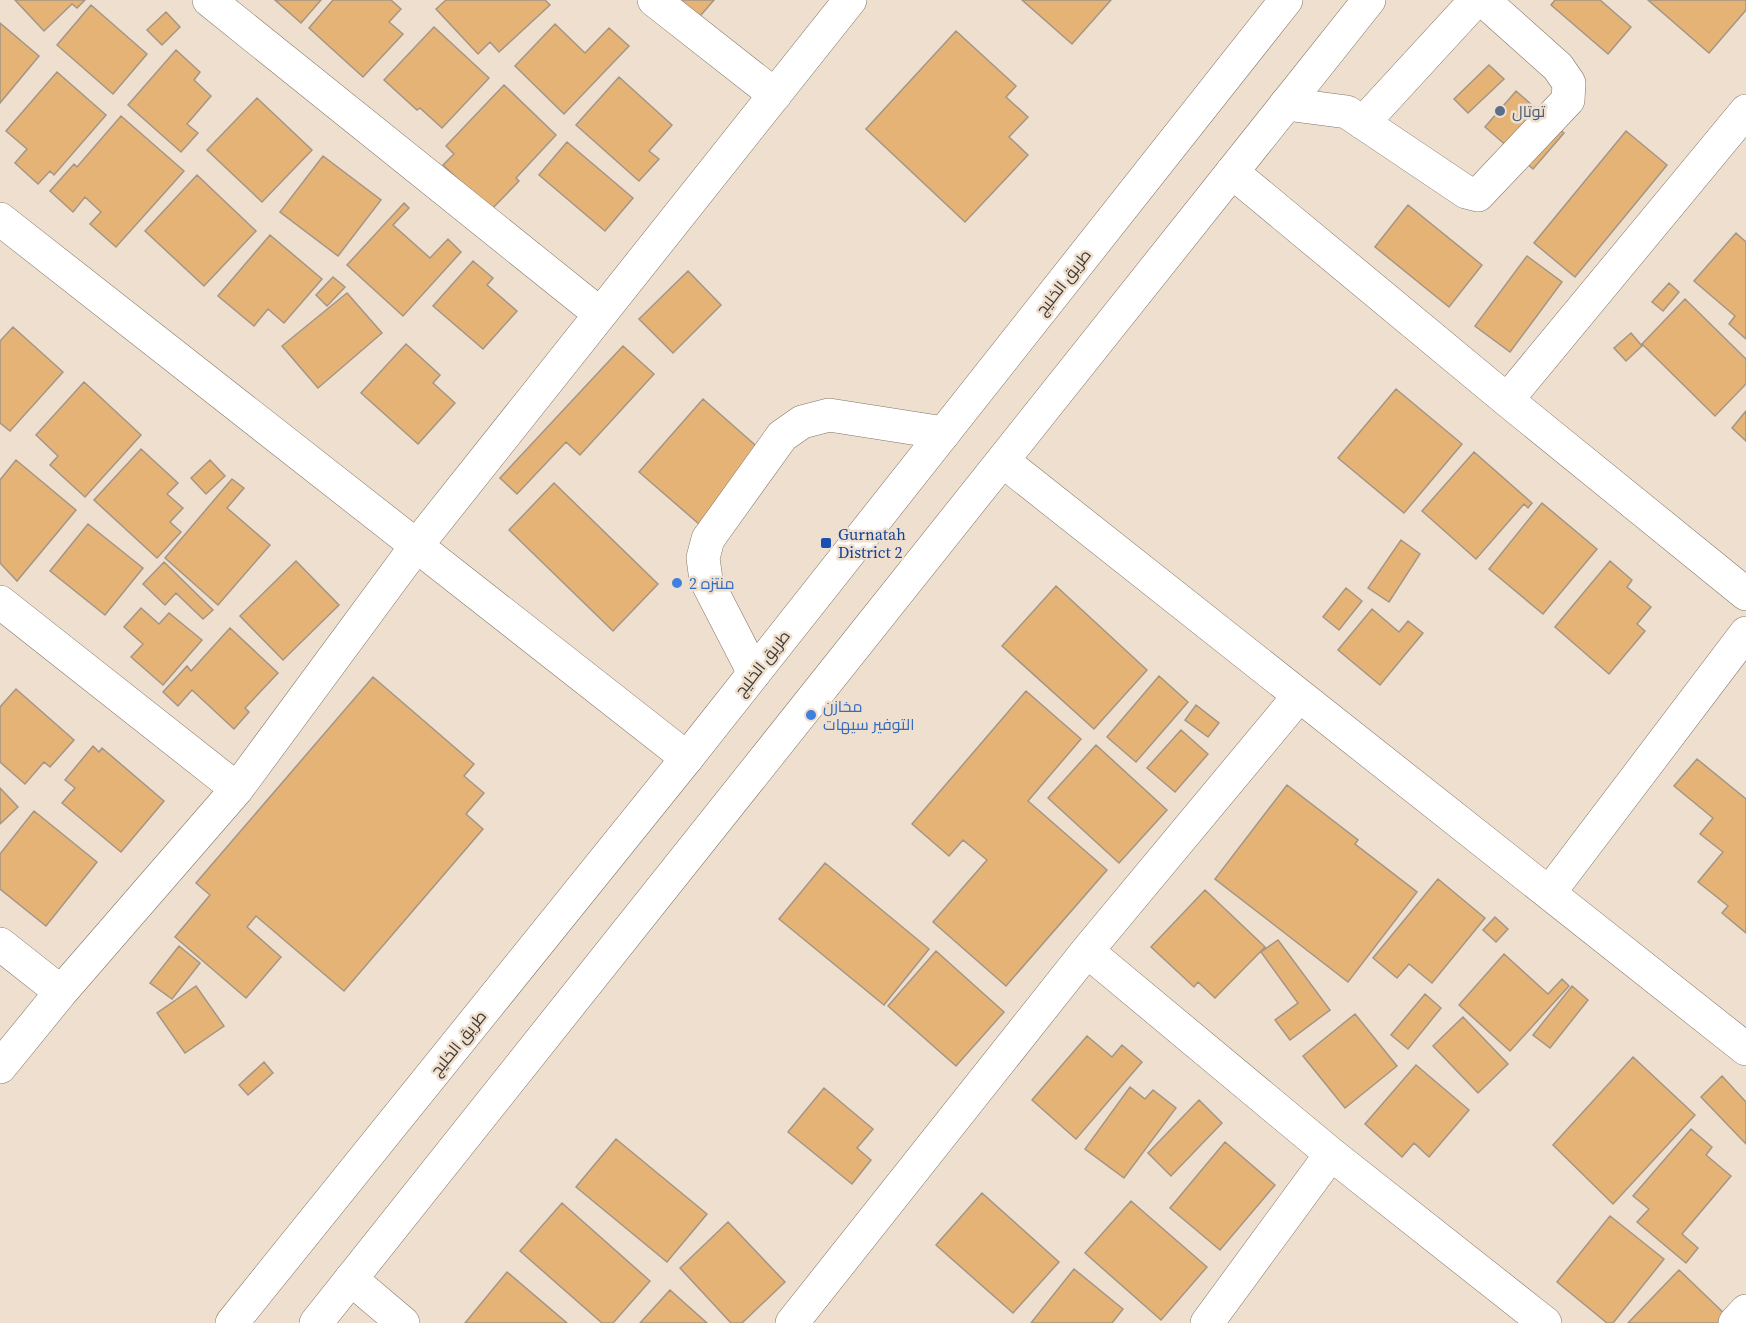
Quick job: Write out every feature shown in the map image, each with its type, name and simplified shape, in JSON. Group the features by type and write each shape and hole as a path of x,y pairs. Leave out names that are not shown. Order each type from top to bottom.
{"street":[{"path":"208,0 600,314"},
{"path":"654,0 775,95"},
{"path":"0,1067 61,992 237,789 417,545 850,0"},
{"name":"طريق الخليج","path":"232,1323 687,758 1286,0"},
{"path":"316,1323 1369,0"},
{"path":"1363,123 1476,0"},
{"path":"1286,104 1347,112 1466,192 1478,195 1492,183 1568,100 1569,83 1558,68 1483,0"},
{"path":"1506,400 1746,111"},
{"path":"1232,172 1506,400 1746,594"},
{"path":"0,219 687,758"},
{"path":"754,673 706,580 703,558 708,539 782,436 802,422 829,415 944,433"},
{"path":"1003,461 1746,1049"},
{"path":"0,602 237,789"},
{"path":"1549,893 1746,633"},
{"path":"792,1323 1087,951 1299,696"},
{"path":"0,944 61,992"},
{"path":"1087,951 1331,1154 1545,1323"},
{"path":"1207,1323 1331,1154"},
{"path":"351,1279 403,1323"},
{"path":"1735,1323 1746,1311"}],"building":[{"path":"15,0 85,0 77,8 72,4 44,31"},
{"path":"275,0 321,0 301,23"},
{"path":"333,0 391,0 401,9 389,22 403,34 363,77 309,28"},
{"path":"446,0 545,0 550,5 499,52 490,42 478,54 436,9"},
{"path":"669,0 714,0 695,22"},
{"path":"1022,0 1111,0 1072,44"},
{"path":"1555,0 1600,0 1631,27 1608,54 1551,5"},
{"path":"1648,0 1746,0 1746,10 1709,53"},
{"path":"91,5 147,54 113,94 57,45"},
{"path":"166,12 180,27 162,45 147,30"},
{"path":"0,23 39,56 0,103"},
{"path":"555,24 585,53 609,28 629,46 564,114 515,66"},
{"path":"434,27 489,78 442,128 420,108 417,110 384,80"},
{"path":"956,31 1016,86 1006,97 1028,117 1009,137 1028,155 965,222 866,129"},
{"path":"176,50 200,72 194,80 211,96 187,124 198,133 181,152 128,105"},
{"path":"1489,65 1504,79 1468,113 1454,99"},
{"path":"57,72 106,115 54,175 50,171 38,184 15,163 27,149 6,131"},
{"path":"619,77 672,125 649,151 659,159 639,181 576,125"},
{"path":"504,85 556,135 516,178 519,181 491,210 443,165 454,154 446,146"},
{"path":"1516,91 1564,133 1533,169 1485,127"},
{"path":"257,98 312,150 262,202 207,150"},
{"path":"121,116 184,171 116,247 90,224 101,212 85,197 73,212 50,191 74,164 77,167"},
{"path":"1626,131 1667,165 1575,277 1534,243"},
{"path":"567,142 633,198 605,231 539,175"},
{"path":"323,156 381,200 338,256 280,212"},
{"path":"197,175 256,231 204,286 145,231"},
{"path":"404,203 409,208 393,225 430,258 448,239 461,252 403,316 347,265"},
{"path":"1408,205 1482,265 1449,307 1375,247"},
{"path":"1736,233 1746,242 1746,339 1729,324 1735,316 1694,281"},
{"path":"270,235 322,279 284,323 268,309 254,326 218,296"},
{"path":"1527,256 1562,282 1510,352 1475,326"},
{"path":"473,261 493,278 487,285 517,311 483,349 433,306"},
{"path":"688,271 721,305 673,353 639,319"},
{"path":"333,277 345,287 327,306 316,295"},
{"path":"1669,283 1679,292 1663,311 1652,302"},
{"path":"347,293 382,333 318,388 282,346"},
{"path":"1685,299 1746,359 1746,384 1715,416 1642,344"},
{"path":"13,327 63,372 10,431 0,423 0,341"},
{"path":"1631,333 1642,346 1626,361 1614,348"},
{"path":"406,344 440,375 433,383 455,403 418,444 361,393"},
{"path":"623,346 654,374 580,455 566,442 517,494 500,478"},
{"path":"84,382 141,435 85,497 50,465 58,456 36,435"},
{"path":"1396,389 1462,444 1404,513 1338,458"},
{"path":"703,399 762,451 699,524 639,472"},
{"path":"1746,411 1746,441 1732,428"},
{"path":"141,449 178,483 167,494 183,508 170,522 181,532 157,558 94,500"},
{"path":"1474,452 1532,503 1528,508 1524,504 1476,559 1422,511"},
{"path":"16,460 76,510 17,581 0,563 0,480"},
{"path":"210,460 225,476 206,494 191,478"},
{"path":"232,479 244,488 227,508 270,545 218,605 165,558"},
{"path":"554,483 658,584 613,631 509,530"},
{"path":"1542,503 1597,549 1543,614 1489,569"},
{"path":"88,524 143,568 105,615 50,571"},
{"path":"1401,540 1420,554 1389,602 1368,588"},
{"path":"296,561 339,605 283,660 240,616"},
{"path":"1610,561 1632,580 1627,587 1651,607 1637,624 1645,631 1609,674 1555,627"},
{"path":"164,562 213,610 203,619 176,593 165,605 143,584"},
{"path":"1056,586 1147,670 1094,729 1002,646"},
{"path":"1346,588 1362,601 1339,630 1323,617"},
{"path":"141,608 159,624 169,613 202,640 163,685 131,657 143,644 124,627"},
{"path":"1372,609 1399,632 1408,621 1423,633 1380,685 1338,650"},
{"path":"230,628 278,673 245,708 249,712 234,729 192,690 178,706 163,692 187,666 191,671"},
{"path":"1159,676 1188,702 1136,762 1107,737"},
{"path":"373,677 474,764 464,776 484,793 466,814 483,829 344,991 256,916 247,927 281,957 246,998 175,937 210,895 196,883"},
{"path":"16,689 74,740 50,767 44,762 25,784 0,762 0,707"},
{"path":"1026,691 1081,739 1028,801 1107,870 1006,986 933,922 987,860 963,840 949,856 912,824"},
{"path":"1196,705 1219,723 1208,737 1185,720"},
{"path":"1181,730 1208,754 1175,792 1147,768"},
{"path":"1096,745 1167,810 1119,863 1048,798"},
{"path":"93,746 99,752 102,748 164,801 121,852 62,803 75,788 65,780"},
{"path":"1697,759 1746,799 1746,933 1722,913 1728,906 1698,882 1723,852 1700,834 1713,818 1674,786"},
{"path":"1287,785 1358,840 1355,844 1417,892 1348,982 1215,879"},
{"path":"0,788 18,807 0,824"},
{"path":"34,811 97,862 46,926 0,889 0,854"},
{"path":"825,863 929,949 884,1005 779,919"},
{"path":"1438,879 1485,918 1432,983 1409,964 1397,978 1373,958"},
{"path":"1205,890 1265,947 1215,998 1198,982 1194,987 1151,947"},
{"path":"1495,917 1508,929 1496,942 1483,930"},
{"path":"1278,940 1330,1010 1290,1040 1275,1020 1298,1003 1261,952"},
{"path":"179,946 200,963 172,999 150,983"},
{"path":"936,951 1004,1012 956,1066 888,1006"},
{"path":"1504,954 1548,994 1562,979 1569,986 1510,1051 1459,1005"},
{"path":"196,986 224,1026 185,1053 157,1013"},
{"path":"1572,986 1588,1000 1550,1048 1533,1035"},
{"path":"1425,994 1441,1008 1408,1049 1391,1035"},
{"path":"1355,1014 1397,1066 1345,1108 1303,1056"},
{"path":"1463,1017 1508,1064 1478,1093 1433,1046"},
{"path":"1087,1036 1112,1057 1122,1045 1142,1062 1076,1139 1032,1100"},
{"path":"1633,1057 1695,1115 1613,1204 1553,1145"},
{"path":"264,1062 273,1073 248,1095 239,1085"},
{"path":"1416,1065 1469,1110 1429,1157 1414,1143 1402,1157 1365,1124"},
{"path":"1722,1076 1746,1102 1746,1144 1701,1097"},
{"path":"1130,1087 1145,1099 1153,1090 1176,1108 1124,1178 1085,1149"},
{"path":"824,1088 873,1129 857,1148 871,1160 852,1184 788,1132"},
{"path":"1199,1100 1222,1123 1171,1176 1148,1153"},
{"path":"1691,1129 1712,1147 1706,1155 1731,1176 1682,1234 1698,1248 1686,1263 1637,1222 1649,1209 1633,1196"},
{"path":"616,1139 707,1214 667,1262 576,1187"},
{"path":"1225,1142 1275,1185 1220,1250 1170,1208"},
{"path":"982,1193 1059,1262 1013,1313 936,1245"},
{"path":"1131,1201 1207,1267 1161,1320 1085,1253"},
{"path":"562,1203 650,1281 613,1323 602,1323 520,1251"},
{"path":"1610,1216 1664,1259 1613,1323 1607,1323 1557,1282"},
{"path":"728,1222 785,1282 742,1323 731,1323 680,1268"},
{"path":"1074,1269 1123,1309 1112,1323 1031,1323"},
{"path":"1679,1270 1729,1318 1724,1323 1628,1323"},
{"path":"507,1272 567,1323 465,1323"},
{"path":"670,1290 707,1323 640,1323"}],"place":[{"name":"توتال","path":"1500,111"},
{"name":"Gurnatah District 2","path":"826,543"},
{"name":"منتزه 2","path":"677,583"},
{"name":"مخازن التوفير سيهات","path":"811,715"}]}
